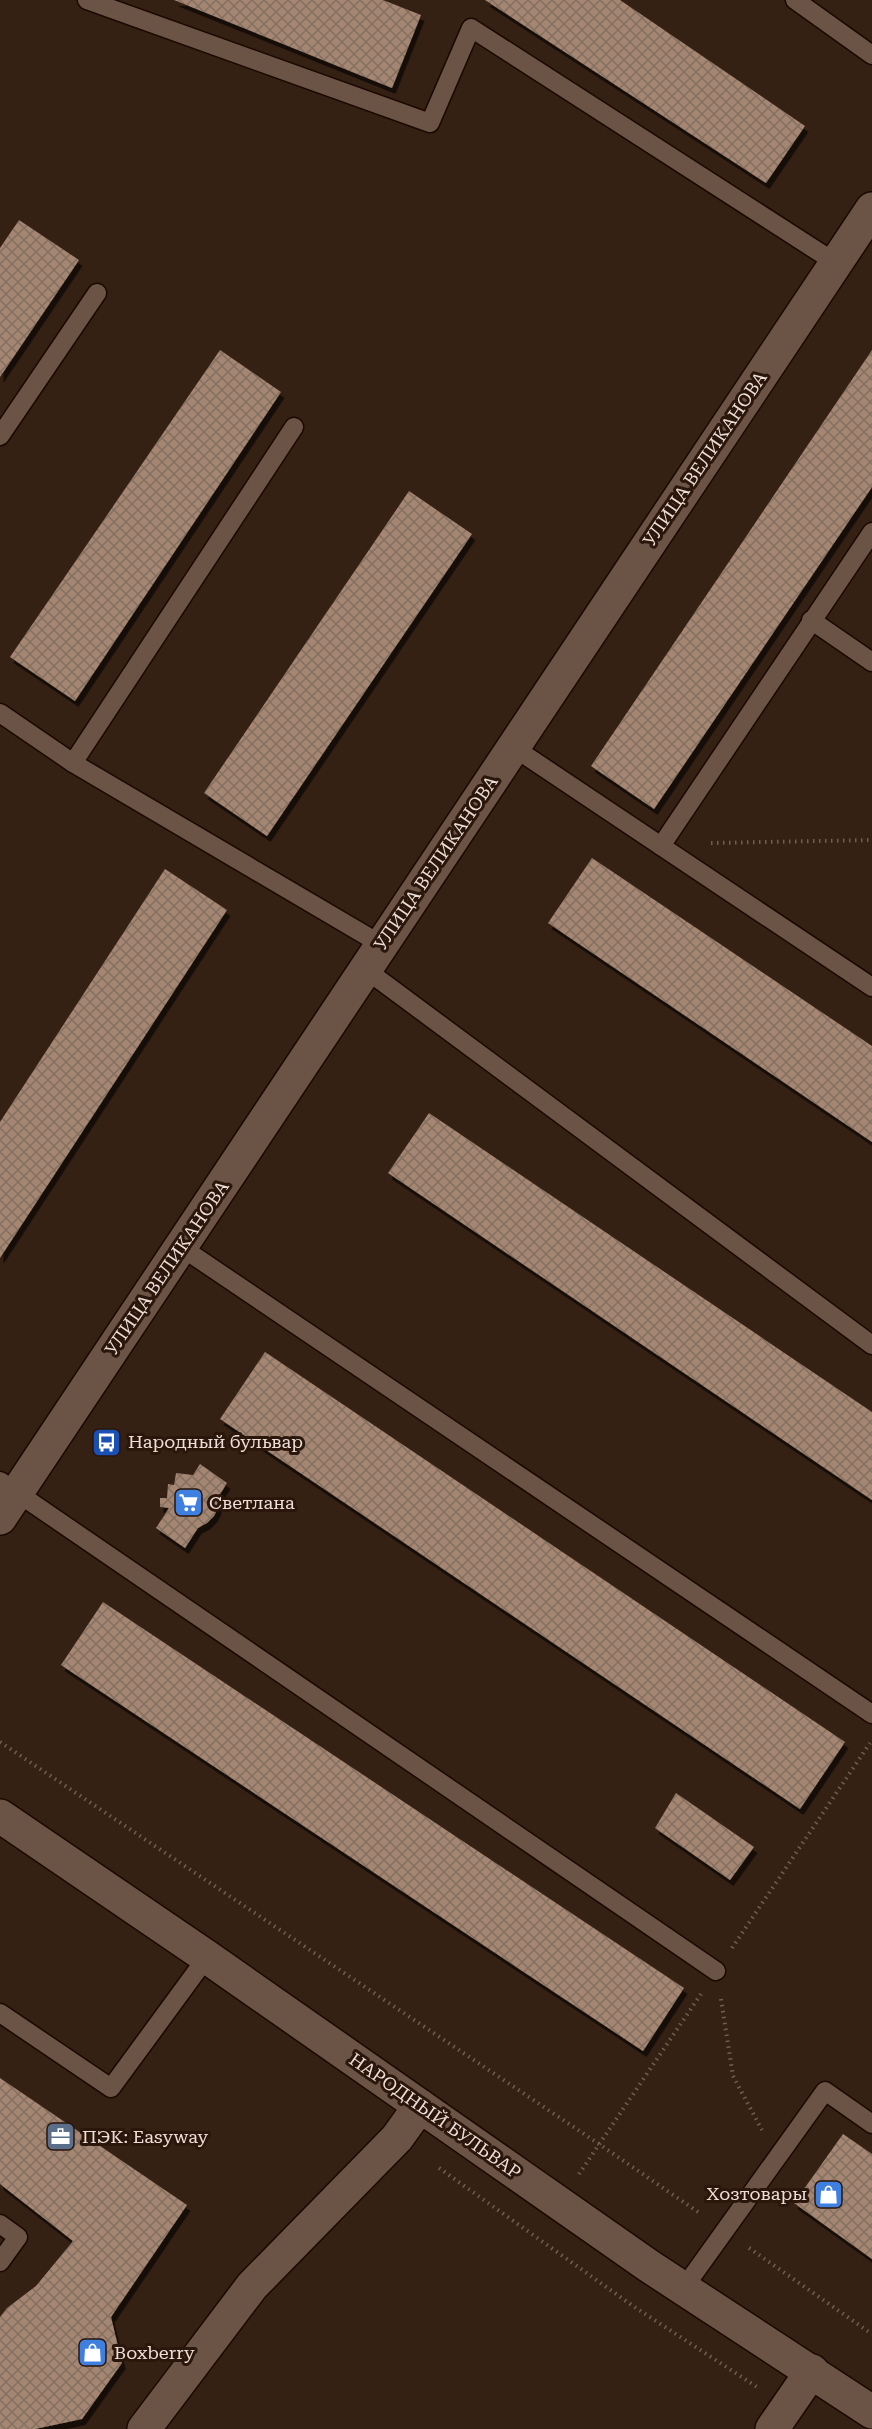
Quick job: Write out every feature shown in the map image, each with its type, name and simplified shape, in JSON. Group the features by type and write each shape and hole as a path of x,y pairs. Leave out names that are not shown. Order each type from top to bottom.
{"street":[{"name":"УЛИЦА ВЕЛИКАНОВА","path":"6,1497 180,1247 872,209"},
{"name":"НАРОДНЫЙ БУЛЬВАР","path":"0,1816 207,1957 683,2289 872,2412"},
{"path":"144,2429 252,2286 398,2138 420,2106"},
{"path":"772,2429 812,2371"}],"lane":[{"path":"87,0 430,123 471,28 836,263"},
{"path":"795,0 872,55"},
{"path":"0,436 97,293"},
{"path":"73,763 294,427"},
{"path":"661,846 872,532"},
{"path":"811,620 872,662"},
{"path":"0,713 73,763 374,957 872,1345"},
{"path":"513,747 872,987"},
{"path":"180,1247 872,1714"},
{"path":"6,1497 716,1971"},
{"path":"0,2013 111,2088 207,1957"},
{"path":"683,2289 825,2091 872,2124"},
{"path":"0,2224 18,2237 0,2262"}],"path":[{"path":"661,846 698,843 872,840"},
{"path":"0,1742 599,2144 872,2334"},
{"path":"716,1971 733,2076 777,2157"}],"building":[{"path":"174,0 383,0 421,15 392,88"},
{"path":"485,0 620,0 805,126 766,183"},
{"path":"19,220 79,260 0,377 0,248"},
{"path":"220,350 281,392 75,701 10,657"},
{"path":"872,350 872,487 654,809 591,766"},
{"path":"409,491 472,534 267,836 204,793"},
{"path":"592,858 872,1046 872,1142 548,923"},
{"path":"165,869 227,910 0,1258 0,1122"},
{"path":"429,1113 872,1412 872,1500 388,1173"},
{"path":"265,1352 845,1742 800,1809 220,1419"},
{"name":"Светлана","path":"200,1464 227,1483 217,1499 218,1508 214,1516 198,1528 185,1548 156,1528 169,1508 160,1507 160,1498 167,1498 168,1484 174,1485 176,1473 193,1475"},
{"path":"103,1602 684,1988 643,2051 61,1665"},
{"path":"676,1793 754,1847 730,1880 655,1828"},
{"path":"0,2078 187,2205 111,2317 122,2363 82,2419 35,2429 0,2429 0,2317 7,2308 36,2286 73,2241 0,2184"},
{"path":"843,2134 872,2154 872,2259 794,2203"}],"place":[{"name":"Народный бульвар","path":"107,1442"},
{"name":"Светлана","path":"188,1503"},
{"name":"ПЭК: Easyway","path":"61,2137"},
{"name":"Хозтовары","path":"828,2194"},
{"name":"Boxberry","path":"93,2353"}]}
